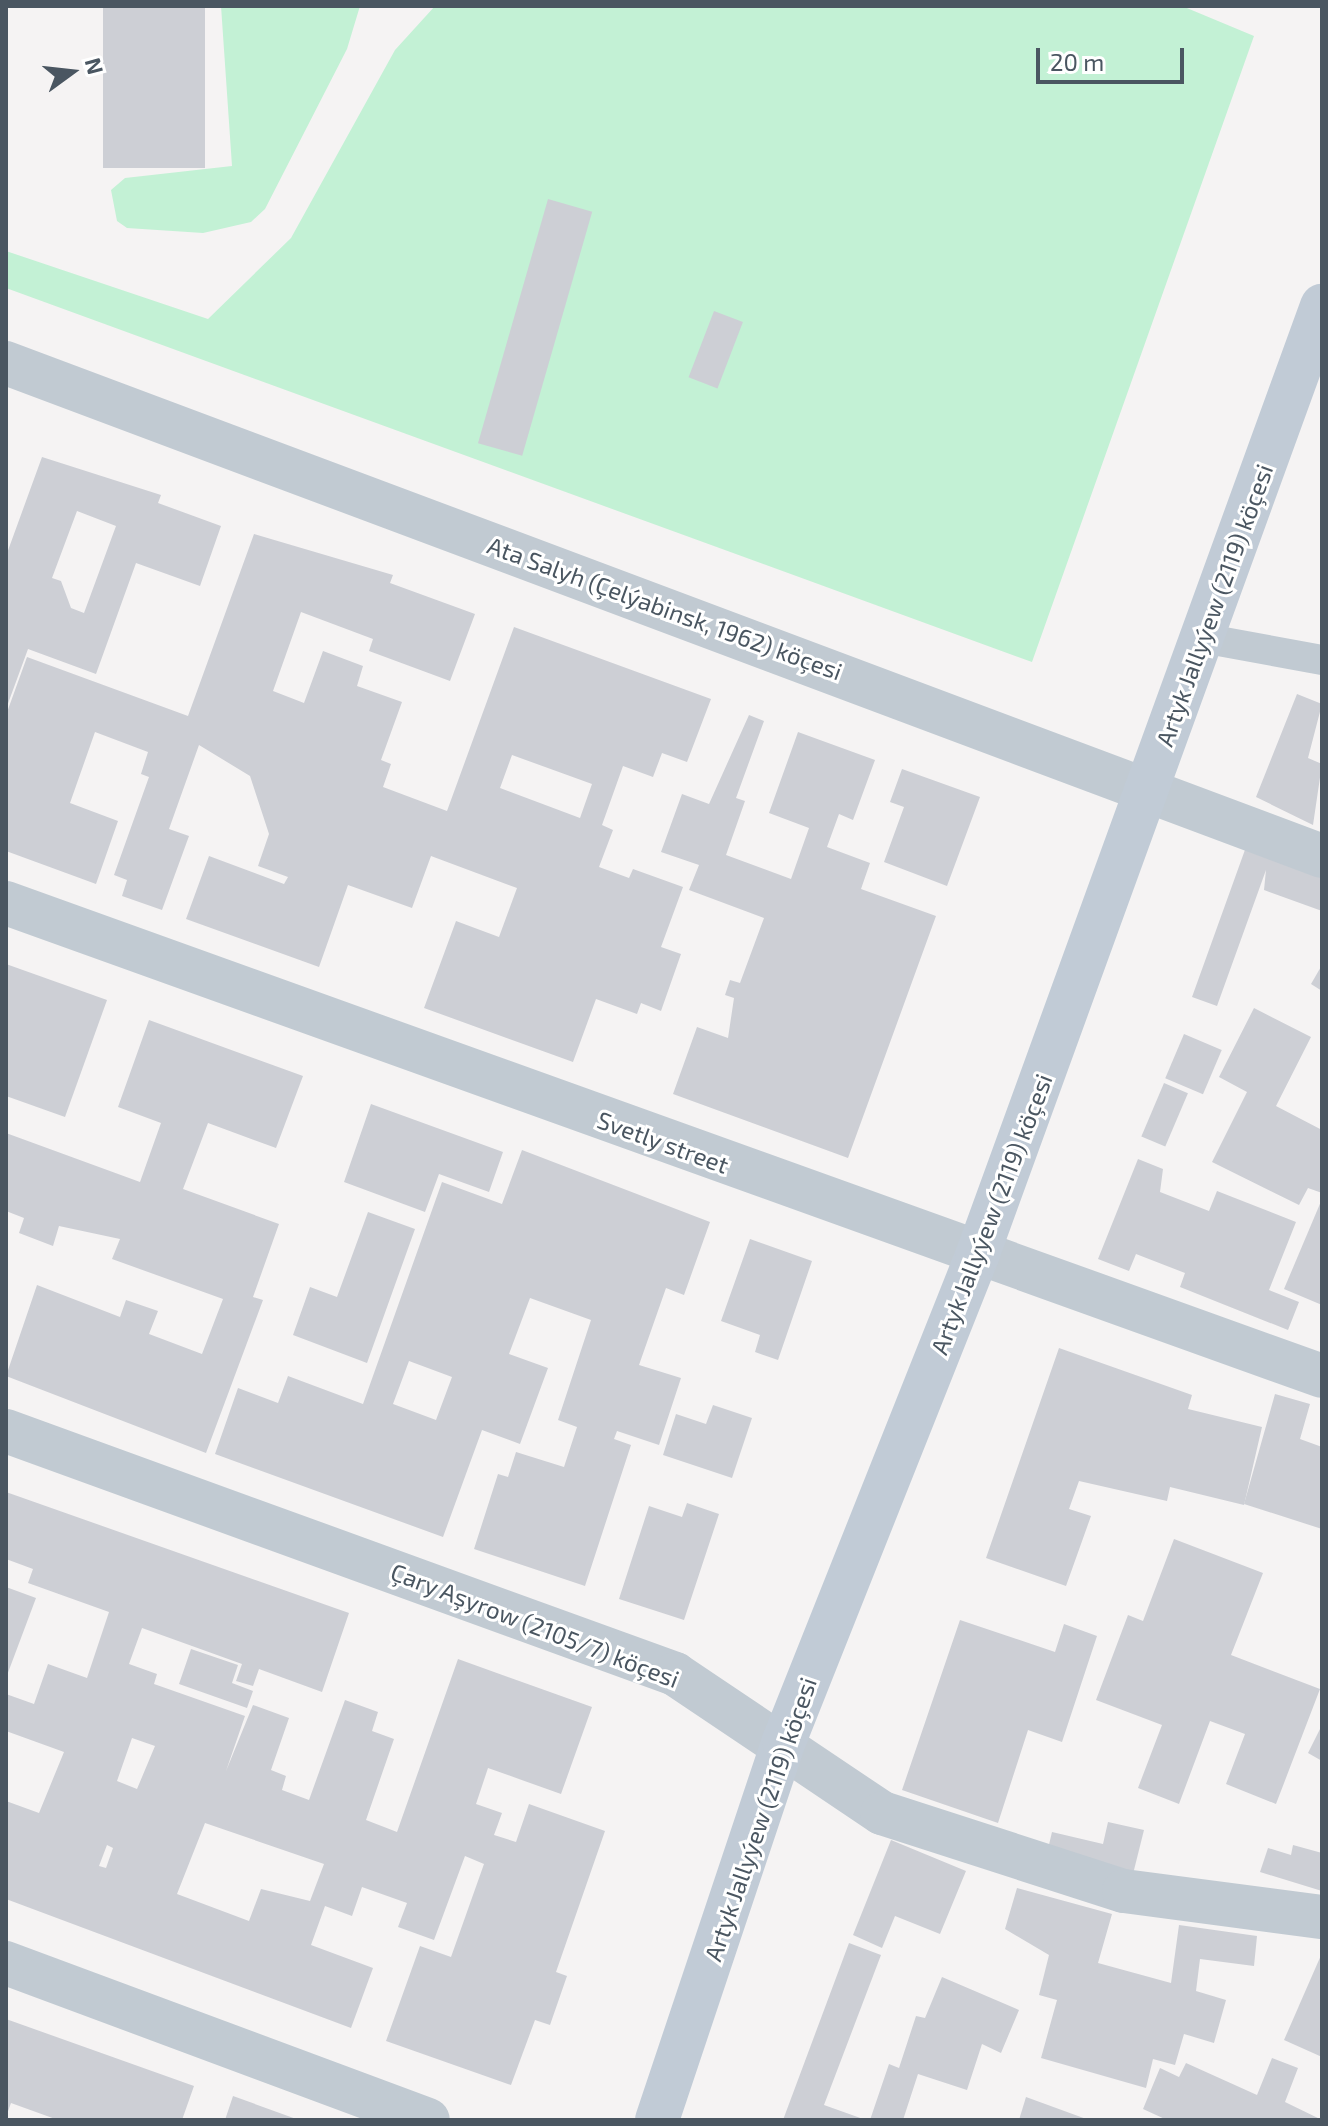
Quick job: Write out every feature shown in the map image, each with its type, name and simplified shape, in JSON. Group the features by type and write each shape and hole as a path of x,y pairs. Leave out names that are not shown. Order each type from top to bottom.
{"street":[{"name":"Artyk Jallyýew (2119) köçesi","path":"657,2120 784,1741 977,1256 1322,306"},
{"name":"Ata Salyh (Çelýabinsk, 1962) köçesi","path":"6,363 1148,788 1322,856"},
{"name":"Svetly street","path":"6,903 977,1256 1322,1376"},
{"name":"Çary Aşyrow (2105/7) köçesi","path":"6,1431 675,1674 784,1741 882,1813 1093,1883 1322,1917"},
{"path":"6,1963 428,2120"}],"lane":[{"path":"1202,638 1322,660"}],"green space":[{"path":"221,6 360,6 347,49 265,209 251,222 203,233 127,228 117,221 111,190 125,178 232,166"},
{"path":"435,6 1182,6 1254,36 1032,662 6,288 6,251 208,319 291,238 395,50"}],"building":[{"path":"103,6 205,6 205,168 103,168"},
{"path":"548,199 592,212 522,456 478,443"},
{"path":"714,311 743,322 717,388 689,377"},
{"path":"42,457 161,495 158,503 221,526 200,586 136,563 96,674 28,649 6,709 6,556","holes":["77,511 116,526 84,613 71,608 61,581 52,578"]},
{"path":"254,534 393,575 390,583 475,614 450,681 369,651 373,639 301,612 273,691 304,703 323,651 363,666 357,686 402,702 381,760 391,764 383,787 447,811 514,627 711,699 687,762 662,753 653,777 623,766 602,825 613,830 599,867 629,878 633,869 683,887 661,947 681,954 661,1011 641,1003 637,1014 596,999 573,1062 424,1008 456,921 499,937 517,888 431,856 412,908 348,885 319,967 186,919 209,856 284,884 288,877 258,866 269,834 250,776 199,745 169,829 189,836 162,910 122,896 127,880 114,875 149,777 141,774 148,752 95,732 70,803 118,821 96,884 6,851 6,715 27,657 188,716","holes":["512,755 592,784 580,818 500,788"]},
{"path":"1297,694 1322,704 1308,758 1322,764 1313,825 1256,797"},
{"path":"749,715 764,721 736,798 745,801 726,855 791,879 809,828 769,813 798,732 875,760 853,820 839,814 827,847 870,863 861,889 936,916 848,1158 673,1094 697,1027 728,1038 734,998 725,995 730,980 740,983 764,918 689,890 699,865 661,852 682,794 709,804"},
{"path":"902,769 980,797 947,886 884,862 904,807 890,802"},
{"path":"1246,847 1322,875 1322,911 1264,890 1266,870 1217,1006 1192,997"},
{"path":"6,964 107,1000 65,1117 6,1096"},
{"path":"1322,965 1322,991 1311,984"},
{"path":"1254,1008 1311,1037 1276,1106 1322,1130 1322,1193 1308,1188 1299,1205 1212,1162 1247,1092 1219,1077"},
{"path":"149,1020 303,1076 276,1148 208,1123 183,1189 279,1224 253,1297 263,1300 206,1453 6,1376 37,1285 120,1317 126,1300 158,1311 149,1334 202,1354 223,1299 112,1259 120,1239 59,1226 53,1246 19,1233 24,1218 6,1211 6,1133 140,1182 161,1123 118,1107"},
{"path":"1184,1034 1222,1050 1203,1094 1165,1078"},
{"path":"1164,1083 1188,1093 1165,1147 1141,1136"},
{"path":"371,1104 503,1152 489,1192 439,1174 425,1212 344,1182"},
{"path":"522,1150 710,1222 684,1295 666,1288 639,1365 681,1378 659,1445 617,1431 614,1439 631,1445 585,1586 474,1549 498,1474 508,1477 516,1452 564,1467 577,1427 558,1420 591,1320 530,1298 509,1354 548,1368 520,1444 482,1430 443,1537 215,1454 238,1388 278,1403 288,1376 363,1404 442,1182 502,1204","holes":["409,1361 452,1377 436,1420 393,1404"]},
{"path":"1138,1159 1163,1169 1160,1192 1209,1211 1217,1191 1296,1222 1269,1290 1299,1302 1288,1330 1180,1287 1185,1273 1136,1254 1129,1271 1098,1259"},
{"path":"1322,1199 1322,1305 1284,1289"},
{"path":"368,1212 415,1229 367,1363 293,1335 310,1287 337,1297"},
{"path":"750,1239 812,1261 778,1360 755,1352 760,1335 721,1321"},
{"path":"1059,1348 1192,1395 1188,1409 1262,1427 1244,1505 1170,1487 1167,1501 1079,1481 1069,1509 1091,1516 1066,1586 986,1558"},
{"path":"1275,1394 1310,1404 1300,1439 1322,1447 1322,1529 1244,1504"},
{"path":"713,1405 752,1418 732,1478 663,1455 676,1414 706,1424"},
{"path":"6,1492 349,1613 322,1692 259,1669 253,1686 236,1681 242,1664 142,1628 129,1664 157,1674 154,1684 245,1716 226,1771 253,1705 289,1718 271,1770 286,1776 282,1790 309,1800 345,1700 378,1712 372,1731 394,1739 366,1820 397,1832 458,1659 592,1707 561,1794 488,1768 476,1804 502,1813 494,1835 516,1842 529,1804 605,1831 556,1972 567,1976 550,2025 535,2020 511,2085 386,2041 420,1946 451,1957 484,1864 465,1856 434,1940 398,1927 407,1903 362,1887 352,1916 325,1906 311,1945 373,1968 351,2028 6,1899 6,1801 39,1813 64,1752 6,1731 6,1694 34,1704 48,1664 87,1678 109,1612 28,1583 33,1569 6,1559","holes":["132,1738 155,1746 137,1789 117,1781","205,1823 324,1864 310,1901 261,1889 249,1921 177,1894","107,1845 113,1848 106,1868 99,1866"]},
{"path":"687,1503 719,1514 684,1620 619,1599 649,1506 682,1517"},
{"path":"1174,1539 1263,1573 1231,1655 1320,1689 1276,1804 1226,1784 1245,1734 1210,1721 1179,1804 1138,1788 1162,1725 1096,1700 1128,1615 1143,1621"},
{"path":"6,1587 36,1598 6,1678"},
{"path":"960,1620 1055,1652 1064,1624 1097,1636 1062,1742 1028,1730 998,1823 902,1790"},
{"path":"191,1649 238,1665 232,1683 253,1691 247,1708 179,1684"},
{"path":"1322,1725 1322,1761 1308,1753"},
{"path":"1108,1822 1144,1830 1133,1874 1047,1853 1052,1832 1103,1844"},
{"path":"891,1840 966,1871 940,1934 895,1916 882,1948 853,1935"},
{"path":"1293,1845 1322,1853 1322,1891 1260,1872 1268,1848 1291,1855"},
{"path":"1017,1888 1112,1914 1098,1963 1171,1983 1179,1925 1257,1936 1254,1966 1200,1959 1196,1991 1226,2000 1214,2043 1184,2034 1175,2065 1153,2059 1146,2088 1041,2058 1057,2000 1039,1995 1049,1955 1005,1929"},
{"path":"849,1943 881,1955 824,2105 866,2120 783,2120"},
{"path":"1322,1953 1322,2057 1284,2040"},
{"path":"942,1977 1019,2010 1001,2053 982,2044 967,2090 918,2074 903,2120 870,2120 889,2064 899,2068 916,2016 925,2018"},
{"path":"6,2019 194,2086 182,2120 58,2120 11,2103 6,2117"},
{"path":"1272,2058 1298,2068 1285,2102 1322,2120 1167,2120 1143,2109 1160,2068 1179,2077 1186,2063 1257,2095"},
{"path":"233,2096 299,2120 225,2120"},
{"path":"1026,2097 1089,2120 1019,2120"}]}
